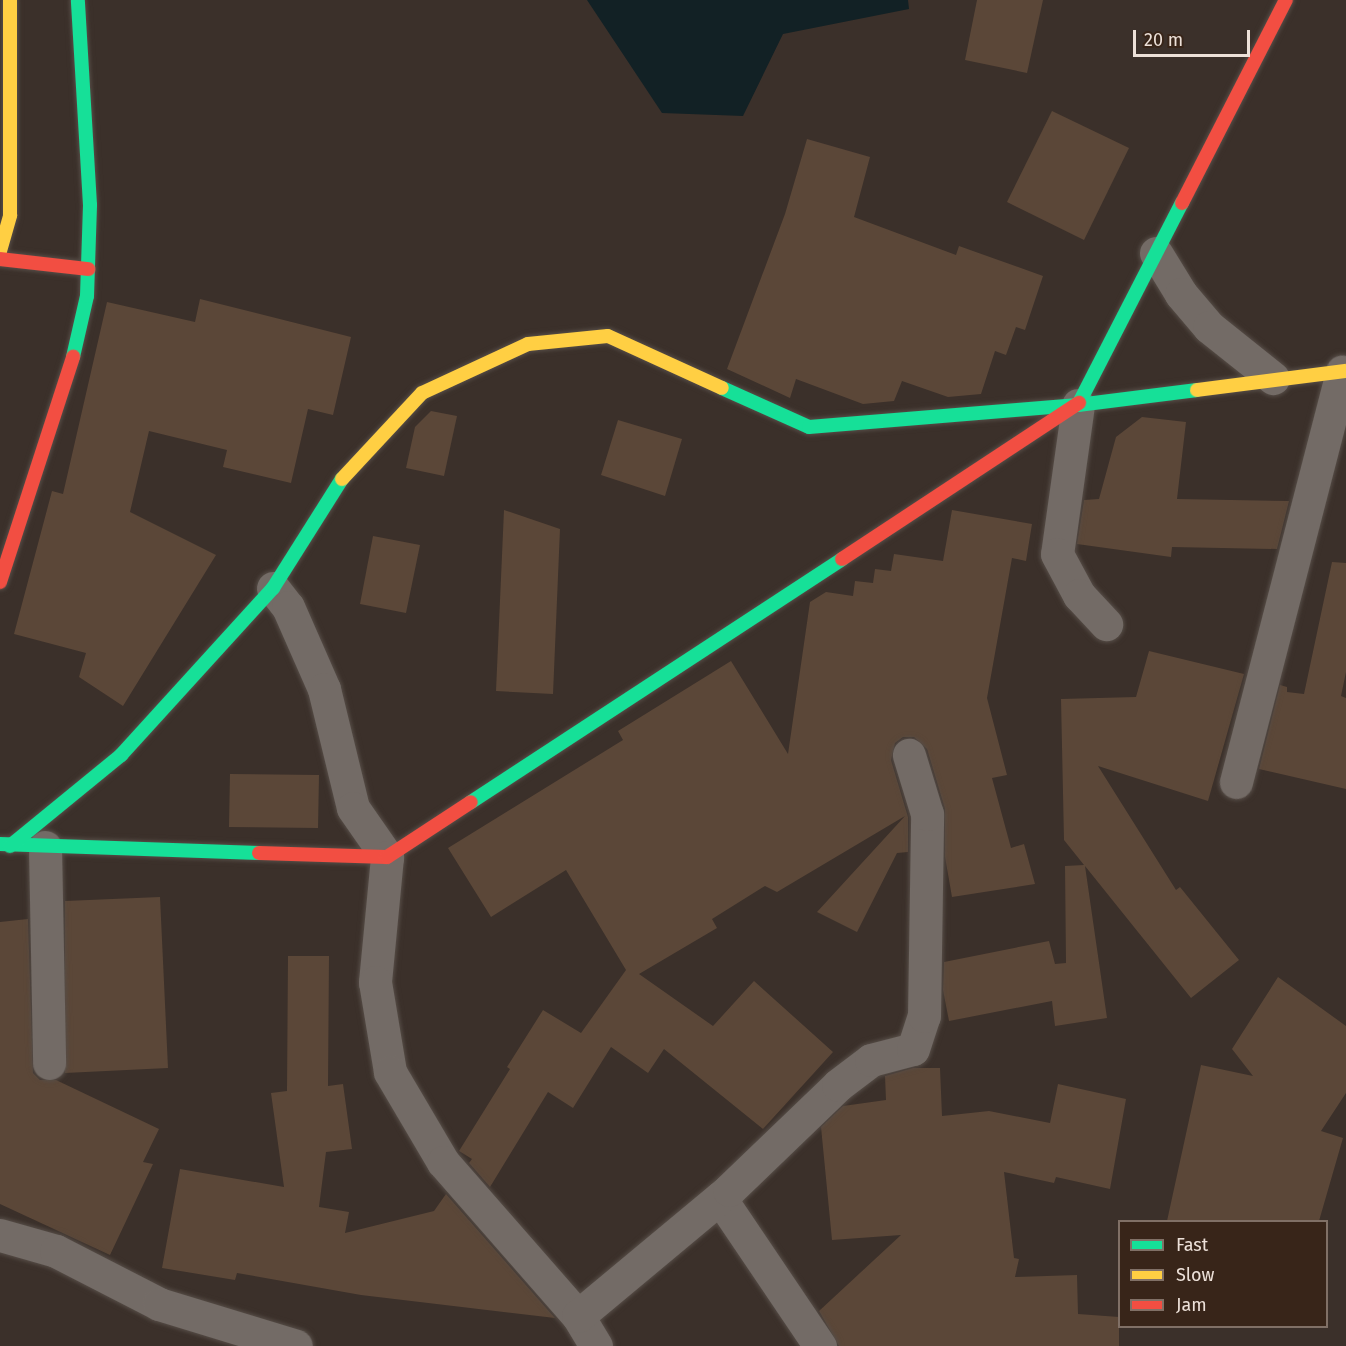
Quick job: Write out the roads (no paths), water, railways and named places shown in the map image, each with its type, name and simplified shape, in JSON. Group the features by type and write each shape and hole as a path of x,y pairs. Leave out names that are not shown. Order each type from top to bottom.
{"street":[{"path":"0,251 10,215 10,0"},
{"path":"0,582 68,378 87,296 90,205 78,0"},
{"path":"1106,624 1079,595 1057,554 1078,405 1286,0"},
{"path":"1156,253 1181,294 1209,327 1273,378"},
{"path":"0,259 88,269"},
{"path":"5,845 121,755 273,588 348,469 422,393 528,344 608,336 809,427 1078,405 1273,378 1344,371 1236,782"},
{"path":"5,845 387,857 1078,405"},
{"path":"273,588 288,607 324,689 353,808 387,857 375,982 390,1072 443,1162 578,1316 596,1346"},
{"path":"578,1316 720,1198 838,1085 871,1060 913,1049 924,1016 927,814 909,755"},
{"path":"45,847 49,1063"},
{"path":"720,1198 820,1346"},
{"path":"0,1235 56,1251 159,1304 203,1332 296,1346"}]}
